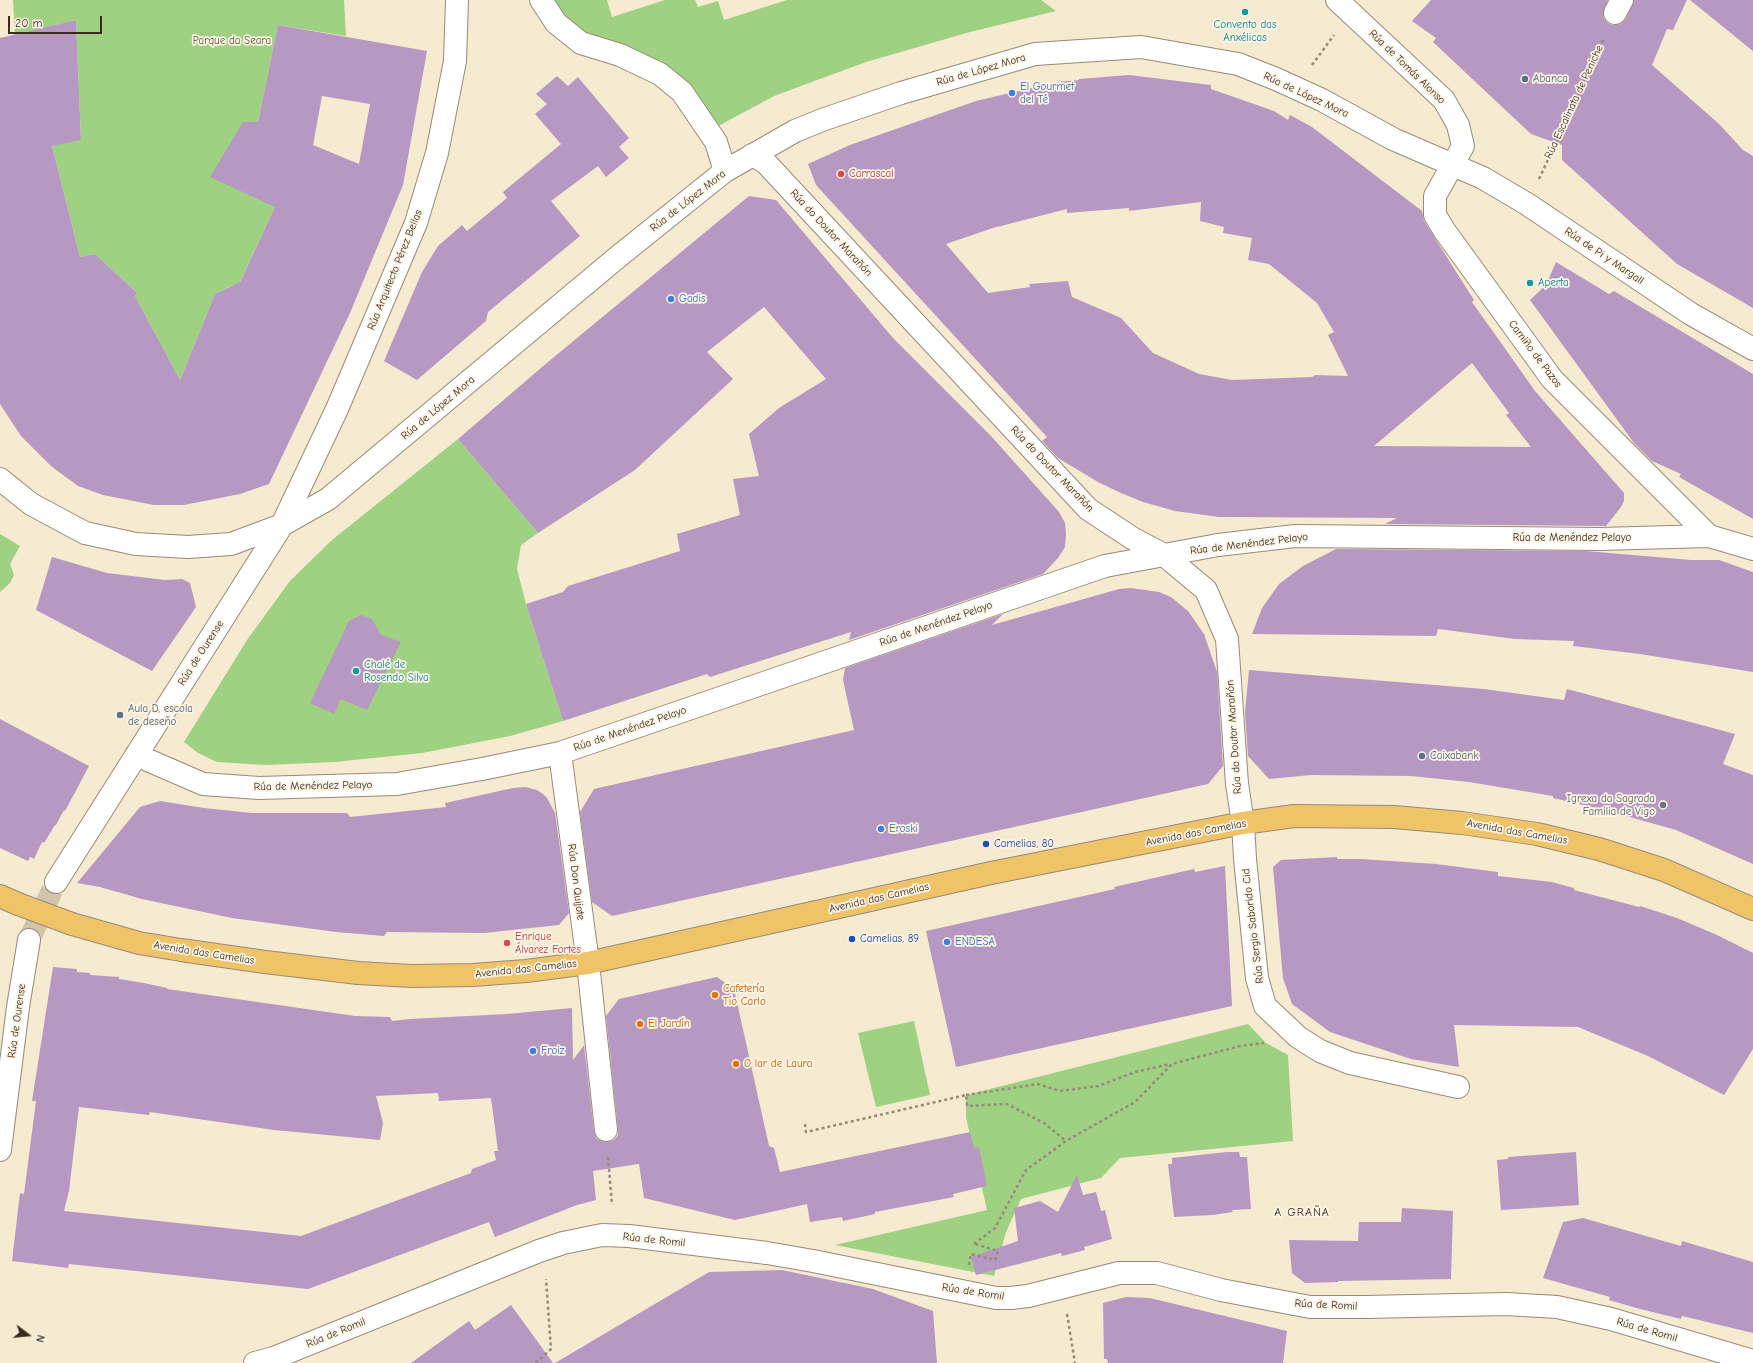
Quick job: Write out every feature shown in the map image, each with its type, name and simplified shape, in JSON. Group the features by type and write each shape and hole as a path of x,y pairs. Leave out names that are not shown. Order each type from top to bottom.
{"main road":[{"name":"Avenida das Camelias","path":"9,900 72,924 138,943 174,949 358,973 412,976 473,975 588,963 991,873 1243,823 1294,816 1394,817 1462,823 1537,834 1599,849 1664,870 1753,909"}],"street":[{"name":"Rúa Arquitecto Pérez Bellas","path":"282,526 339,403 416,223 437,153 455,60 458,0"},
{"path":"541,0 556,23 581,43 620,55 660,74 682,92 716,142 725,171"},
{"name":"Rúa de Tomás Alonso","path":"1338,0 1444,100 1458,125 1463,146 1453,165"},
{"name":"Rúa de López Mora","path":"0,479 31,504 85,533 136,544 188,547 230,544 282,526 328,499 619,256 725,171 795,131 822,120 901,93 1034,54 1141,47 1238,64 1322,100 1394,139 1453,165"},
{"name":"Rúa do Doutor Marañón","path":"752,156 765,162 1088,509 1132,538 1164,555 1206,590 1227,639 1237,784 1243,823"},
{"name":"Rúa de Pi y Margall","path":"1453,165 1483,178 1527,204 1691,314 1753,349"},
{"name":"Camiño de Pazos","path":"1453,165 1435,196 1435,215 1444,230 1552,379 1709,536"},
{"name":"Rúa de Ourense","path":"56,882 282,526"},
{"name":"Rúa de Menéndez Pelayo","path":"136,755 203,784 259,788 398,784 560,753 1105,566 1218,545 1295,536 1600,539 1709,536 1753,549"},
{"name":"Rúa Don Quijote","path":"560,753 588,963 606,1130"},
{"name":"Rúa Sergio Saborido Cid","path":"1243,823 1245,859 1257,978 1266,1006 1298,1037 1320,1051 1350,1063 1458,1087"},
{"name":"Rúa de Ourense","path":"0,1150 18,1007 30,940"},
{"name":"Rúa de Romil","path":"255,1363 274,1358 539,1251 563,1243 602,1235 629,1236 774,1255 996,1298 1028,1296 1119,1274 1157,1273 1221,1290 1310,1307 1506,1304 1557,1307 1611,1319 1753,1361"}],"path":[{"name":"Rúa Escalinata de Peniche","path":"1527,204 1618,7"},
{"path":"1308,70 1335,35"},
{"path":"804,1124 806,1132 966,1095 1038,1084 1060,1091 1098,1086 1135,1072 1240,1046 1266,1043"},
{"path":"968,1271 971,1254 995,1260 998,1251 974,1244 995,1228 1026,1170 1066,1141 1135,1102 1172,1064"},
{"path":"966,1095 967,1106 1007,1104 1044,1123 1066,1141"},
{"path":"606,1130 612,1205"},
{"path":"536,1363 551,1350 545,1272"},
{"path":"1066,1308 1075,1363"}],"green space":[{"name":"Parque da Seara","path":"13,0 344,0 346,36 278,25 258,122 275,207 236,290 233,285 215,294 180,380 135,296 137,293 95,254 80,257 52,146 81,139 76,20 15,35"},
{"path":"541,0 607,0 612,17 665,0 695,0 698,7 718,1 724,20 787,0 1041,0 1056,11 970,32 866,62 774,96 709,131 682,92 581,43"},
{"path":"458,439 538,533 521,545 517,569 526,604 563,721 510,736 422,753 335,762 266,765 217,762 198,753 184,742 247,640 290,581 332,540"},
{"path":"0,534 20,546 10,564 14,575 10,583 0,592"},
{"path":"914,1021 930,1095 876,1107 858,1033"},
{"path":"1248,1024 1266,1043 1288,1055 1293,1141 1120,1158 1101,1178 1021,1199 1006,1232 994,1276 835,1245 987,1210 966,1117 966,1095"}],"building":[{"path":"1431,0 1608,0 1603,14 1604,19 1609,24 1615,25 1621,24 1626,19 1634,0 1687,0 1673,30 1667,29 1652,65 1719,124 1743,150 1753,156 1753,308 1677,264 1562,160 1562,145 1531,134 1433,42 1436,38 1412,21"},
{"path":"1690,0 1753,0 1753,51"},
{"path":"76,20 81,140 52,146 80,257 95,254 137,293 135,296 180,380 215,294 240,282 275,207 210,177 243,122 258,122 278,25 427,51 403,185 350,313 269,484 240,494 184,505 154,505 103,495 78,486 51,466 21,436 0,404 0,38","holes":["322,96 370,104 359,164 313,145"]},
{"path":"1129,75 1211,85 1211,89 1274,111 1288,120 1290,115 1312,127 1422,211 1424,221 1474,300 1472,302 1535,391 1624,493 1624,501 1621,507 1606,526 1385,524 1397,518 1219,517 1175,511 1143,502 1098,482 1058,458 1042,441 1047,437 816,185 808,164 850,145 976,101 1057,82","holes":["1201,202 1200,221 1224,227 1223,233 1252,238 1248,260 1269,264 1317,303 1334,332 1328,335 1348,376 1315,375 1312,377 1232,380 1199,374 1153,353 1121,318 1072,297 1068,281 1029,284 1030,287 988,293 946,244 993,228 1067,209 1067,213 1129,208 1129,211","1472,363 1509,413 1506,415 1531,447 1374,446"]},
{"path":"557,76 568,86 578,77 629,138 619,147 629,158 606,177 598,166 551,201 580,236 488,312 486,321 417,380 384,361 422,272 438,246 462,225 467,231 507,198 503,192 561,144 535,114 547,104 536,94"},
{"path":"749,196 776,200 893,338 991,436 1059,512 1065,523 1065,547 1058,558 1043,574 849,640 851,632 710,677 707,674 563,721 526,604 563,592 568,586 680,551 677,534 740,515 733,479 759,476 749,434 779,408 826,379 764,307 707,352 733,379 635,470 538,533 458,439 548,362"},
{"path":"1556,262 1609,294 1614,291 1753,374 1753,519 1679,477 1681,474 1652,461 1634,443 1530,300 1546,285"},
{"path":"1336,549 1586,551 1691,560 1719,560 1753,572 1753,672 1640,654 1573,646 1574,641 1515,639 1438,629 1436,636 1252,634 1262,608 1279,584 1303,566"},
{"path":"52,557 107,573 165,580 182,579 190,583 196,607 152,671 36,610"},
{"path":"1131,588 1159,592 1171,597 1188,611 1204,634 1217,672 1223,766 1208,784 612,916 592,902 580,812 594,789 854,730 843,680 845,668 1003,614 992,625 1119,589"},
{"name":"Chalé de Rosendo Silva","path":"361,615 372,619 381,635 401,642 367,710 341,699 334,714 310,703 349,621"},
{"path":"1249,670 1484,689 1564,700 1567,689 1735,734 1723,764 1753,775 1753,864 1676,830 1601,809 1553,798 1553,796 1469,782 1411,776 1311,775 1269,779 1248,756 1245,712"},
{"path":"0,719 89,766 65,811 64,810 44,843 42,842 34,859 30,857 28,861 0,848"},
{"path":"525,787 537,790 543,794 547,798 555,813 569,913 559,925 484,933 387,932 384,936 336,932 232,918 142,899 100,887 77,883 140,807 160,801 204,808 252,813 347,813 350,817 446,807 445,803 513,788"},
{"path":"1337,857 1337,859 1361,859 1436,864 1498,872 1498,876 1552,882 1574,888 1574,890 1639,907 1640,906 1677,918 1717,935 1753,953 1753,1049 1724,1095 1648,1056 1578,1027 1454,1025 1459,1067 1411,1059 1330,1032 1292,1004 1283,978 1273,867 1281,860"},
{"path":"1225,866 1232,1006 956,1067 926,931 1115,889 1114,887 1194,869 1195,872"},
{"path":"53,967 77,969 77,972 90,973 90,975 119,977 119,979 167,989 355,1016 390,1017 392,1021 507,1014 572,1008 573,1060 584,1045 594,1131 596,1138 607,1142 614,1140 618,1135 618,1129 606,1016 619,999 717,977 734,989 769,1146 774,1148 780,1172 970,1132 974,1148 979,1147 987,1186 953,1194 954,1197 875,1212 875,1214 843,1221 842,1217 810,1222 807,1204 735,1220 644,1198 639,1164 593,1171 596,1200 577,1205 495,1237 489,1222 308,1289 69,1264 68,1268 12,1261 20,1193 24,1194 36,1101 32,1101","holes":["438,1093 439,1101 491,1098 498,1151 494,1151 496,1160 472,1169 471,1173 301,1236 64,1211 69,1191 79,1107 149,1115 150,1112 274,1130 380,1140 383,1123 376,1096"]},
{"path":"1239,1152 1240,1157 1247,1157 1251,1209 1232,1210 1233,1212 1213,1215 1174,1217 1168,1164 1172,1164 1172,1158"},
{"path":"1576,1152 1579,1205 1501,1210 1497,1160 1508,1159 1508,1157"},
{"path":"1077,1175 1083,1195 1096,1192 1101,1211 1105,1210 1112,1239 1084,1247 1085,1250 1062,1256 1061,1253 976,1275 971,1257 1018,1241 1014,1208 1040,1201 1058,1212"},
{"path":"1402,1208 1453,1211 1451,1279 1305,1283 1292,1273 1289,1240 1358,1241 1359,1222 1401,1222"},
{"path":"1583,1218 1681,1246 1682,1241 1753,1262 1753,1333 1682,1316 1681,1319 1640,1309 1609,1300 1610,1297 1543,1278 1563,1222"},
{"path":"782,1270 873,1289 933,1311 937,1363 555,1363 709,1272"},
{"path":"1126,1297 1150,1298 1287,1331 1283,1363 1108,1363 1107,1359 1104,1359 1103,1303"},
{"path":"511,1305 553,1363 411,1363 469,1321 475,1330"}],"tunnel":[{"path":"29,940 56,882"}],"place":[{"name":"Convento das Anxélicas","path":"1245,12"},
{"name":"Abanca","path":"1525,79"},
{"name":"El Gourmet del Té","path":"1012,93"},
{"name":"Carrascal","path":"841,174"},
{"name":"Aperta","path":"1530,283"},
{"name":"Gadis","path":"671,299"},
{"name":"Chalé de Rosendo Silva","path":"356,671"},
{"name":"Aula D, escola de deseño","path":"120,715"},
{"name":"Caixabank","path":"1422,756"},
{"name":"Igrexa da Sagrada Familia de Vigo","path":"1663,805"},
{"name":"Eroski","path":"881,829"},
{"name":"Camelias, 80","path":"986,844"},
{"name":"Camelias, 89","path":"852,939"},
{"name":"ENDESA","path":"947,942"},
{"name":"Enrique Álvarez Fortes","path":"507,943"},
{"name":"Cafetería Tío Carlo","path":"715,995"},
{"name":"El Jardín","path":"640,1024"},
{"name":"Froiz","path":"533,1051"},
{"name":"O lar de Laura","path":"736,1064"}],"district":[{"name":"A GRAÑA","path":"1302,1213"}]}
